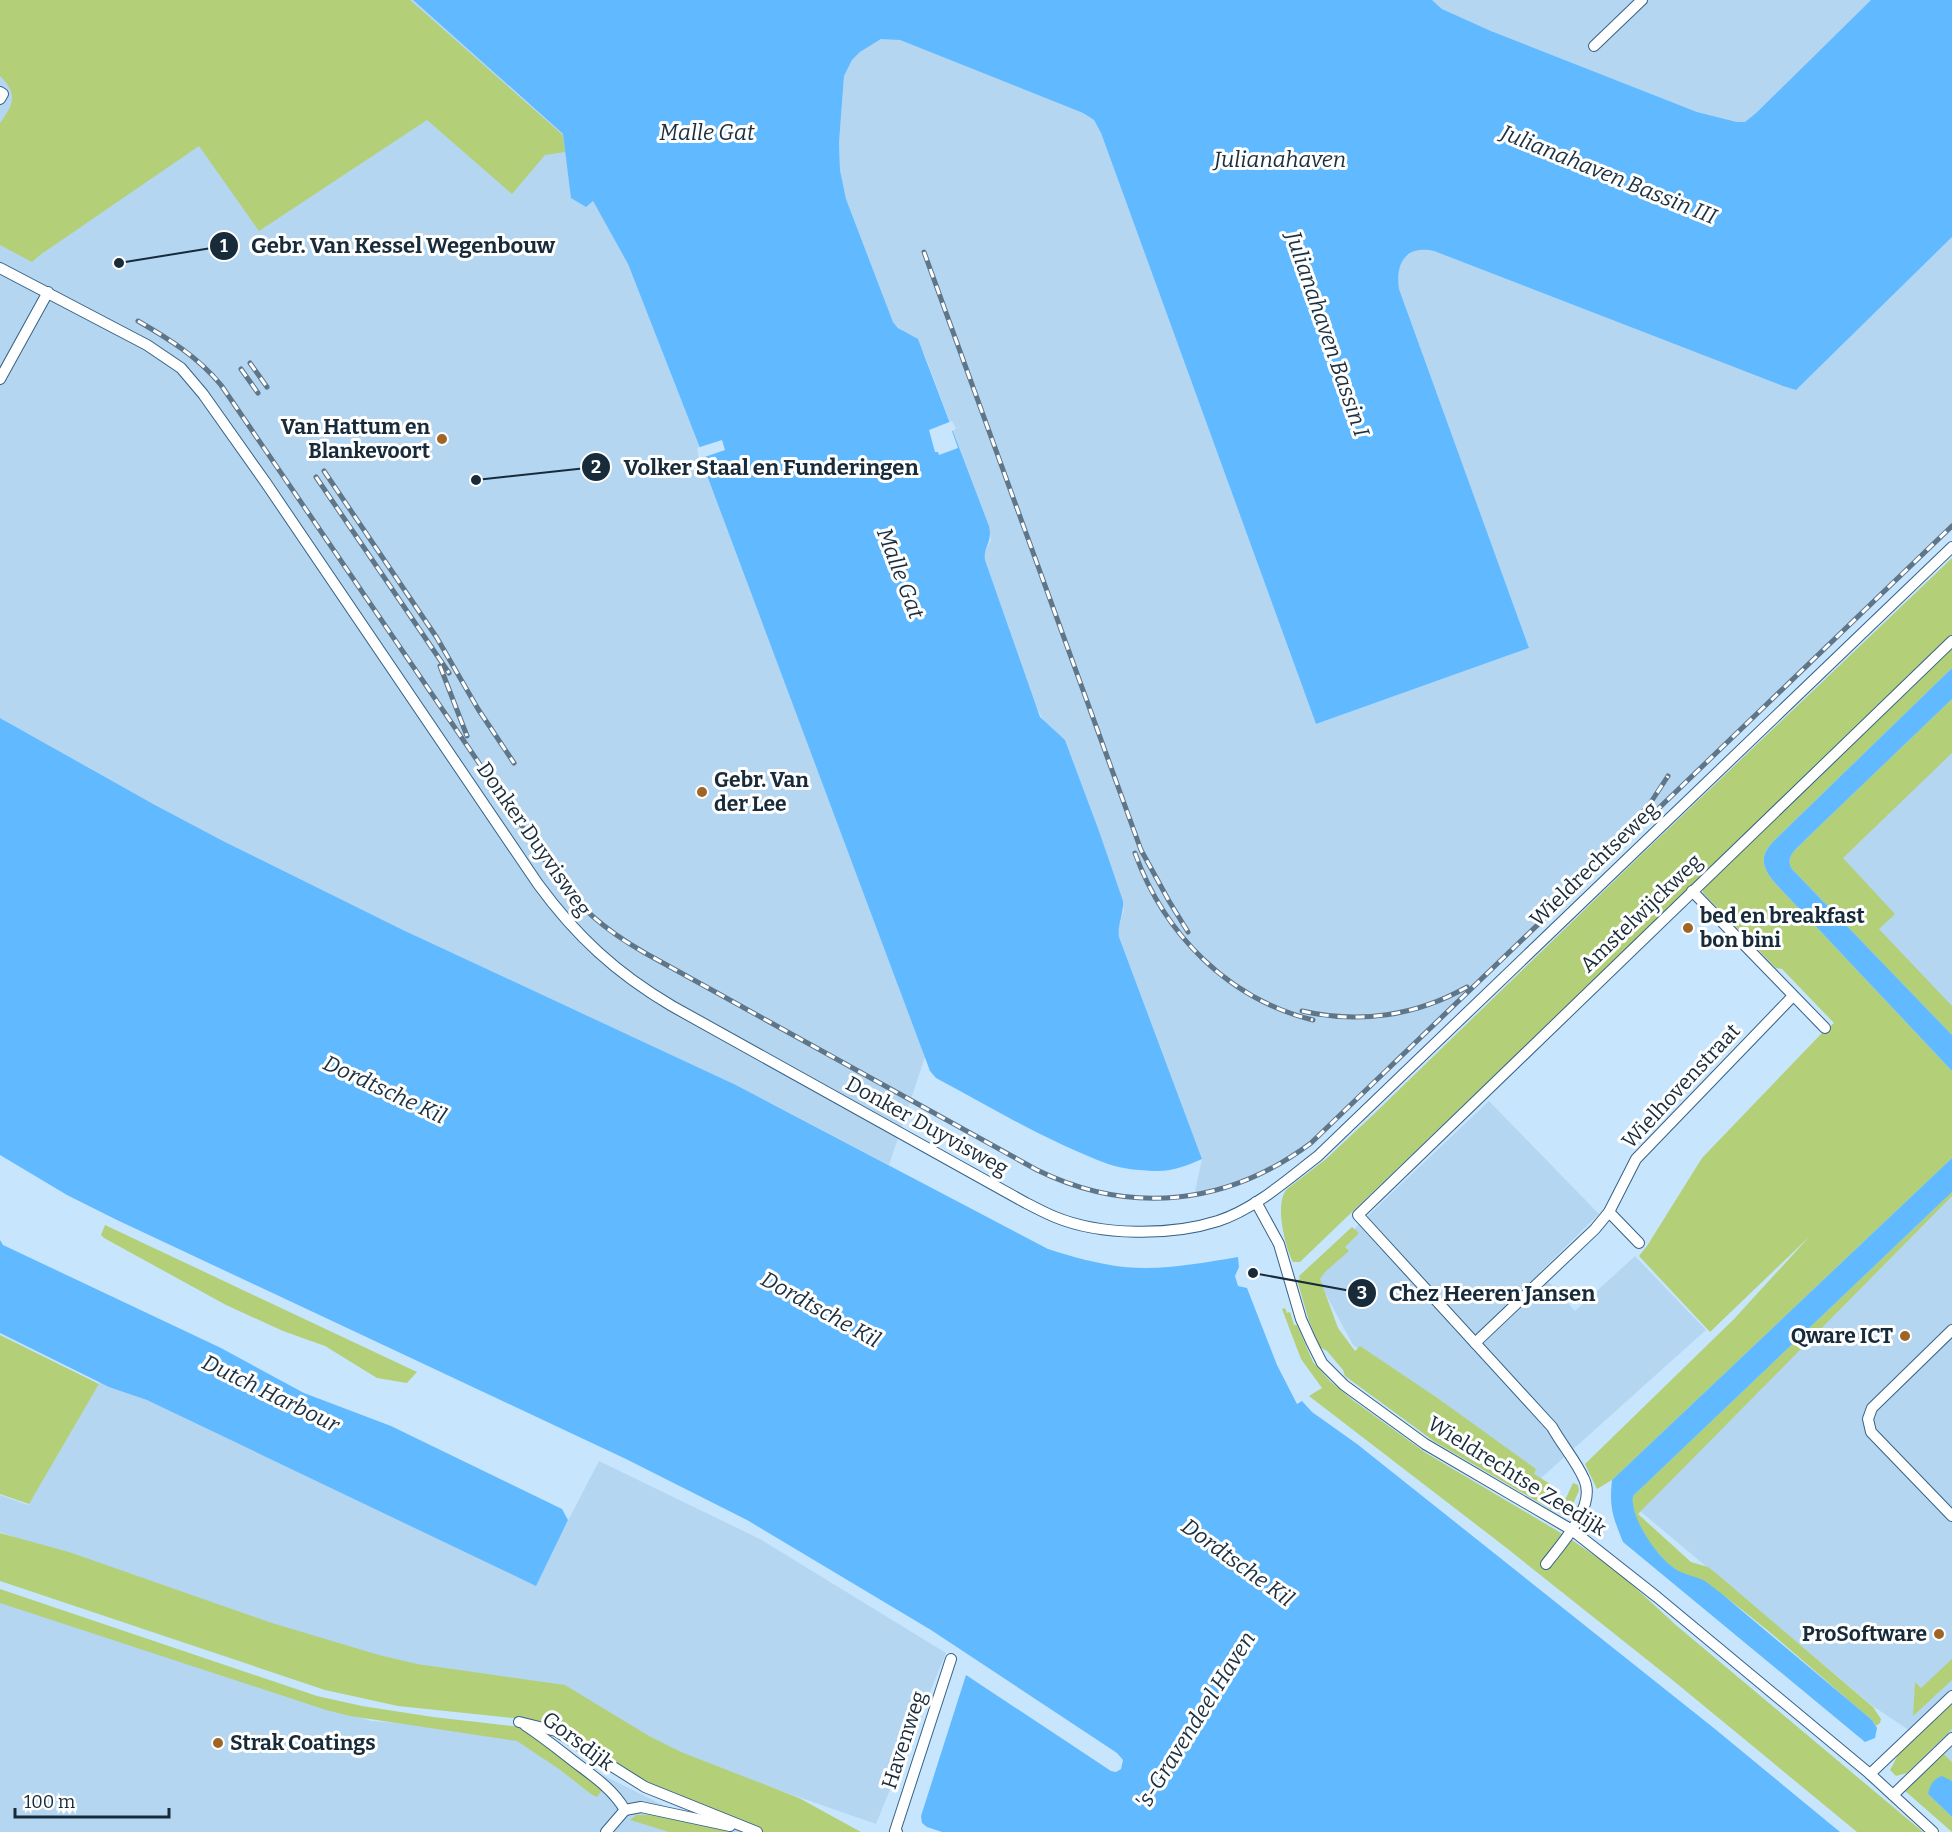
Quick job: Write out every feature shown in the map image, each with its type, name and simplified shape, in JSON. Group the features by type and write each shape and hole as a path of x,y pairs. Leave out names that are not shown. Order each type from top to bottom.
{"street":[{"path":"1594,46 1642,0"},
{"path":"0,92 3,94 0,99"},
{"name":"Donker Duyvisweg","path":"0,268 147,345 181,368 203,394 376,643 538,884 574,930 616,970 672,1006 1056,1218 1087,1226 1141,1232 1177,1229 1219,1221 1256,1202"},
{"path":"0,379 48,292"},
{"name":"Wieldrechtseweg","path":"1256,1202 1318,1156 1952,547"},
{"name":"Amstelwijckweg","path":"1475,1343 1358,1215 1952,641"},
{"path":"1692,891 1825,1029"},
{"name":"Wielhovenstraat","path":"1475,1343 1595,1229 1609,1212 1636,1159 1793,996"},
{"name":"Wieldrechtse Zeedijk","path":"1256,1202 1280,1244 1301,1319 1319,1358 1344,1385 1425,1444 1572,1530 1658,1597 1870,1774 1933,1832"},
{"path":"1609,1212 1639,1243"},
{"path":"1952,1330 1872,1408 1868,1419 1871,1432 1952,1516"},
{"path":"1475,1343 1552,1427 1587,1485 1588,1500 1572,1530 1546,1564"},
{"name":"Havenweg","path":"897,1832 895,1831 951,1659"},
{"path":"1870,1774 1952,1696"},
{"name":"Gorsdijk","path":"519,1722 556,1731 645,1787 752,1831 641,1807 625,1810 616,1795 605,1785 540,1735 519,1722"},
{"path":"1893,1795 1952,1738"},
{"path":"606,1832 625,1810"}],"shaded area":[{"path":"0,0 413,0 563,135 593,201 628,264 700,448 702,462 925,1057 889,1165 736,1085 403,930 225,842 0,718"},
{"path":"1432,0 1871,0 1756,113 1745,122 1737,122 1697,112 1491,31 1442,9"},
{"path":"881,39 900,40 1083,113 1094,120 1101,133 1316,724 1529,648 1399,289 1397,275 1405,257 1422,249 1434,251 1796,390 1952,237 1952,526 1331,1124 1295,1154 1268,1170 1194,1196 1202,1159 1119,937 1117,928 1124,910 1099,831 1065,740 1045,724 1035,704 985,560 984,553 991,540 989,526 924,353 893,322 846,199 840,170 839,143 844,76 852,60 860,52"},
{"path":"1952,738 1952,1020 1814,871"},
{"path":"1489,1101 1599,1214 1540,1272 1575,1311 1635,1256 1706,1330 1540,1479 1353,1345 1317,1278 1357,1226"},
{"path":"1952,1191 1952,1762 1942,1752 1874,1707 1640,1511"},
{"path":"109,1367 537,1580 599,1461 760,1539 946,1653 876,1824 638,1741 387,1668 0,1532 0,1495 28,1505"},
{"path":"0,1602 371,1721 514,1731 671,1809 765,1832 0,1832"}],"green space":[{"path":"0,0 410,0 563,135 565,152 545,155 512,194 427,120 259,231 199,146 32,262 0,245 0,123 11,105 12,94 0,76"},
{"path":"1952,558 1952,635 1300,1262 1293,1262 1284,1236 1281,1214 1281,1204 1287,1189 1326,1159 1374,1114"},
{"path":"1952,647 1952,668 1777,838 1767,849 1764,861 1775,883 1952,1071 1952,1158 1612,1480 1597,1489 1585,1464 1734,1319 1809,1237 1710,1332 1639,1256 1702,1158 1834,1023 1782,969 1776,968 1703,893 1703,887"},
{"path":"1952,699 1952,753 1843,858 1895,914 1879,929 1952,1006 1952,1035 1792,869 1790,860 1793,852 1806,839"},
{"path":"1952,1192 1952,1196 1638,1514 1691,1562 1708,1567 1717,1574 1873,1707 1881,1719 1876,1726 1872,1720 1743,1611 1718,1592 1672,1567 1658,1553 1639,1525 1633,1506 1633,1496"},
{"path":"105,1225 417,1372 407,1383 377,1378 325,1346 283,1331 226,1305 104,1238 101,1235"},
{"path":"1352,1227 1359,1233 1345,1247 1349,1251 1320,1279 1338,1328 1355,1351 1360,1346 1536,1469 1534,1474 1552,1485 1548,1491 1566,1498 1573,1483 1578,1485 1579,1491 1572,1506 1559,1511 1552,1510 1435,1442 1345,1376 1343,1370 1327,1351 1320,1347 1309,1321 1297,1280"},
{"path":"1285,1308 1287,1313 1290,1312 1294,1325 1297,1325 1313,1362 1331,1382 1354,1401 1426,1453 1566,1536 1617,1571 1677,1626 1923,1832 1857,1832 1670,1678 1504,1546 1309,1396 1322,1388 1301,1359 1282,1309"},
{"path":"0,1335 99,1384 29,1504 0,1494"},
{"path":"0,1533 69,1552 272,1623 379,1655 417,1664 565,1685 649,1736 681,1752 799,1798 861,1832 758,1832 642,1781 552,1724 398,1706 325,1690 0,1581"},
{"path":"0,1589 317,1696 362,1706 433,1717 521,1727 603,1789 597,1797 591,1794 517,1741 350,1716 326,1710 0,1603"},
{"path":"1952,1659 1952,1680 1913,1716 1915,1682 1921,1688"},
{"path":"1952,1703 1952,1729 1907,1773 1896,1776 1890,1770 1898,1755"},
{"path":"1943,1753 1952,1762 1952,1781 1950,1780 1928,1794 1952,1817 1952,1832 1904,1790"},
{"path":"636,1815 651,1815 732,1832 669,1832 630,1820"}],"water":[{"path":"413,0 1432,0 1442,9 1491,31 1697,112 1745,122 1871,0 1952,0 1952,237 1796,390 1434,251 1416,251 1404,258 1399,271 1399,289 1529,648 1316,724 1101,133 1094,120 1083,113 900,40 881,39 852,60 844,76 839,143 840,170 846,199 893,322 898,328 918,339 989,526 990,537 985,551 985,560 1040,717 1065,740 1099,831 1123,901 1119,937 1202,1159 1164,1171 1126,1168 1108,1164 1042,1135 936,1078 930,1071 702,462 700,448 628,264 593,201 586,207 571,198 563,134"},
{"path":"1952,668 1952,699 1793,852 1790,864 1792,869 1952,1035 1952,1071 1775,883 1765,867 1764,855 1777,838"},
{"path":"0,718 225,842 403,930 736,1085 1048,1249 1095,1262 1138,1268 1181,1266 1238,1257 1239,1267 1235,1276 1238,1286 1247,1288 1277,1365 1297,1404 1302,1401 1312,1412 1357,1444 1715,1729 1840,1832 942,1832 927,1827 922,1823 921,1816 966,1675 1111,1771 1116,1772 1121,1769 1123,1760 1117,1753 931,1630 747,1520 626,1459 117,1220 67,1195 0,1155"},
{"path":"1952,1158 1952,1192 1633,1496 1636,1516 1647,1537 1662,1557 1677,1570 1703,1580 1722,1594 1872,1720 1877,1728 1875,1738 1865,1742 1623,1542 1613,1512 1612,1480"},
{"name":"Dutch Harbour","path":"0,1240 3,1245 221,1348 304,1393 391,1426 562,1509 568,1520 536,1586 147,1400 109,1387 0,1333"},
{"path":"1942,1776 1952,1781 1952,1817 1928,1794 1933,1782"}],"pier":[{"path":"952,421 956,429 952,431 958,448 939,455 935,452 929,430"},
{"path":"722,440 725,450 699,459 697,448"}],"railway":[{"path":"924,252 1141,850 1188,932"},
{"path":"138,321 193,357 221,385 552,870 572,896 594,917 617,936 645,953 1037,1170 1072,1185 1108,1194 1143,1198 1178,1197 1213,1191 1246,1180 1279,1164 1311,1143 1952,526"},
{"path":"250,363 267,387"},
{"path":"241,369 258,393"},
{"path":"324,471 437,638 478,709 514,763"},
{"path":"316,477 449,673"},
{"path":"440,666 467,736"},
{"path":"1635,821 1668,776"},
{"path":"1135,853 1147,883 1163,910 1203,959 1227,979 1253,996 1282,1010 1313,1020"},
{"path":"1302,1011 1345,1017 1387,1015 1428,1005 1467,987"}],"place":[{"name":"Gebr. Van Kessel Wegenbouw","path":"119,263"},
{"name":"Van Hattum en Blankevoort","path":"442,439"},
{"name":"Volker Staal en Funderingen","path":"476,480"},
{"name":"Gebr. Van der Lee","path":"702,792"},
{"name":"bed en breakfast bon bini","path":"1688,928"},
{"name":"Chez Heeren Jansen","path":"1253,1273"},
{"name":"Qware ICT","path":"1905,1336"},
{"name":"ProSoftware","path":"1939,1634"},
{"name":"Strak Coatings","path":"218,1743"}],"water label":[{"name":"Malle Gat","path":"707,132"},
{"name":"Julianahaven","path":"1280,159"},
{"name":"Julianahaven Bassin III","path":"1609,174"},
{"name":"Julianahaven Bassin I","path":"1328,334"},
{"name":"Malle Gat","path":"901,573"},
{"name":"Dordtsche Kil","path":"385,1089"},
{"name":"Dordtsche Kil","path":"821,1309"},
{"name":"Dordtsche Kil","path":"1238,1562"},
{"name":"'s-Gravendeel Haven","path":"1195,1720"}]}
